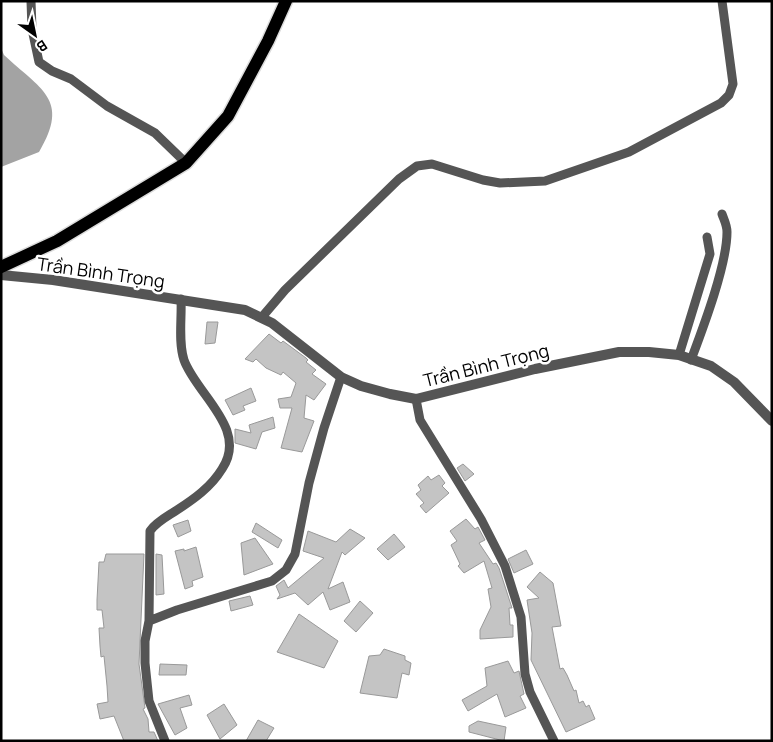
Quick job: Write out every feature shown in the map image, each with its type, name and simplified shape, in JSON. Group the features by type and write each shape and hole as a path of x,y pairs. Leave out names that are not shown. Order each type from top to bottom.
{"main road":[{"path":"1,267 58,241 186,163 228,116 268,41 286,1"}],"street":[{"path":"31,1 32,29 39,62 52,71 71,79 114,110 155,133 186,163"},
{"path":"262,317 285,290 399,179 417,166 438,166 483,180 500,183 545,181 629,152 721,103 729,95 732,84 722,1"},
{"path":"691,360 712,300 725,248 727,226 722,214"},
{"path":"678,355 710,254 707,237"},
{"name":"Trần Bình Trọng","path":"1,276 53,280 245,310 262,317 340,376 362,386 416,399 535,369 619,352 678,355 711,366 734,382 772,422"},
{"path":"165,741 153,714 147,691 145,640 149,621 150,531 158,523 197,497 212,482 223,468 228,456 229,438 225,427 183,358 181,299"},
{"path":"149,621 177,610 272,581 286,570 295,554 309,483 340,376"},
{"path":"416,399 420,420 481,519 505,566 521,617 525,674 530,692 554,741"}],"shaded area":[{"path":"1,48 4,55 47,96 51,107 52,119 48,134 39,152 1,167"}],"building":[{"path":"207,322 218,322 215,343 205,344"},
{"path":"269,334 281,343 283,341 306,358 308,360 306,362 316,370 312,374 326,384 314,400 306,395 304,418 314,421 302,452 281,448 292,408 280,408 278,399 291,397 296,383 283,372 281,375 266,368 256,359 253,362 245,359"},
{"path":"251,388 256,401 243,406 245,410 233,415 225,400"},
{"path":"273,417 275,428 262,432 256,449 235,443 235,429 251,433 249,425"},
{"path":"463,464 474,474 465,481 457,468"},
{"path":"439,475 445,483 442,486 449,493 426,513 420,506 424,503 416,494 421,490 418,485 428,476 431,480"},
{"path":"466,519 475,529 478,527 485,540 479,543 493,564 496,563 499,568 512,608 509,608 510,625 513,625 513,637 480,639 480,630 491,607 488,589 492,588 484,561 464,573 458,566 460,564 451,545 457,541 450,531"},
{"path":"188,520 191,531 178,537 173,525"},
{"path":"256,523 282,540 278,548 252,532"},
{"path":"350,529 365,538 345,555 342,552 328,589 343,582 350,602 330,610 323,592 308,605 295,593 277,599 280,595 276,586 284,580 288,588 324,558 303,551 308,531 336,542"},
{"path":"394,534 405,547 388,560 377,549"},
{"path":"255,538 273,564 244,575 241,543"},
{"path":"196,547 203,577 192,581 193,586 185,589 175,551 184,549 184,551"},
{"path":"526,550 533,564 514,573 508,559"},
{"path":"106,554 144,554 139,664 145,708 143,709 148,719 149,732 154,732 158,741 124,741 114,716 100,719 97,704 108,702 104,656 101,657 100,646 99,628 104,628 102,610 97,610 99,562 104,562"},
{"path":"156,554 162,555 164,594 156,595"},
{"path":"540,572 553,583 561,626 552,627 560,669 563,668 574,691 576,690 579,703 583,701 586,707 589,705 595,719 566,732 531,660 532,633 527,600 539,598 527,587"},
{"path":"250,596 253,605 231,611 229,601"},
{"path":"360,601 373,613 356,632 344,621"},
{"path":"299,614 338,641 324,668 277,652"},
{"path":"384,649 405,656 405,660 411,663 409,675 402,673 397,698 360,693 369,656 380,655"},
{"path":"508,661 514,673 519,671 524,694 520,696 526,708 505,717 497,694 468,711 462,700 487,686 485,668"},
{"path":"160,664 187,665 186,675 159,675"},
{"path":"189,695 192,705 180,708 187,728 175,735 158,704"},
{"path":"224,704 237,725 220,739 207,715"},
{"path":"258,720 274,728 266,741 246,741"},
{"path":"478,721 506,727 504,741 469,732 469,726"}]}
